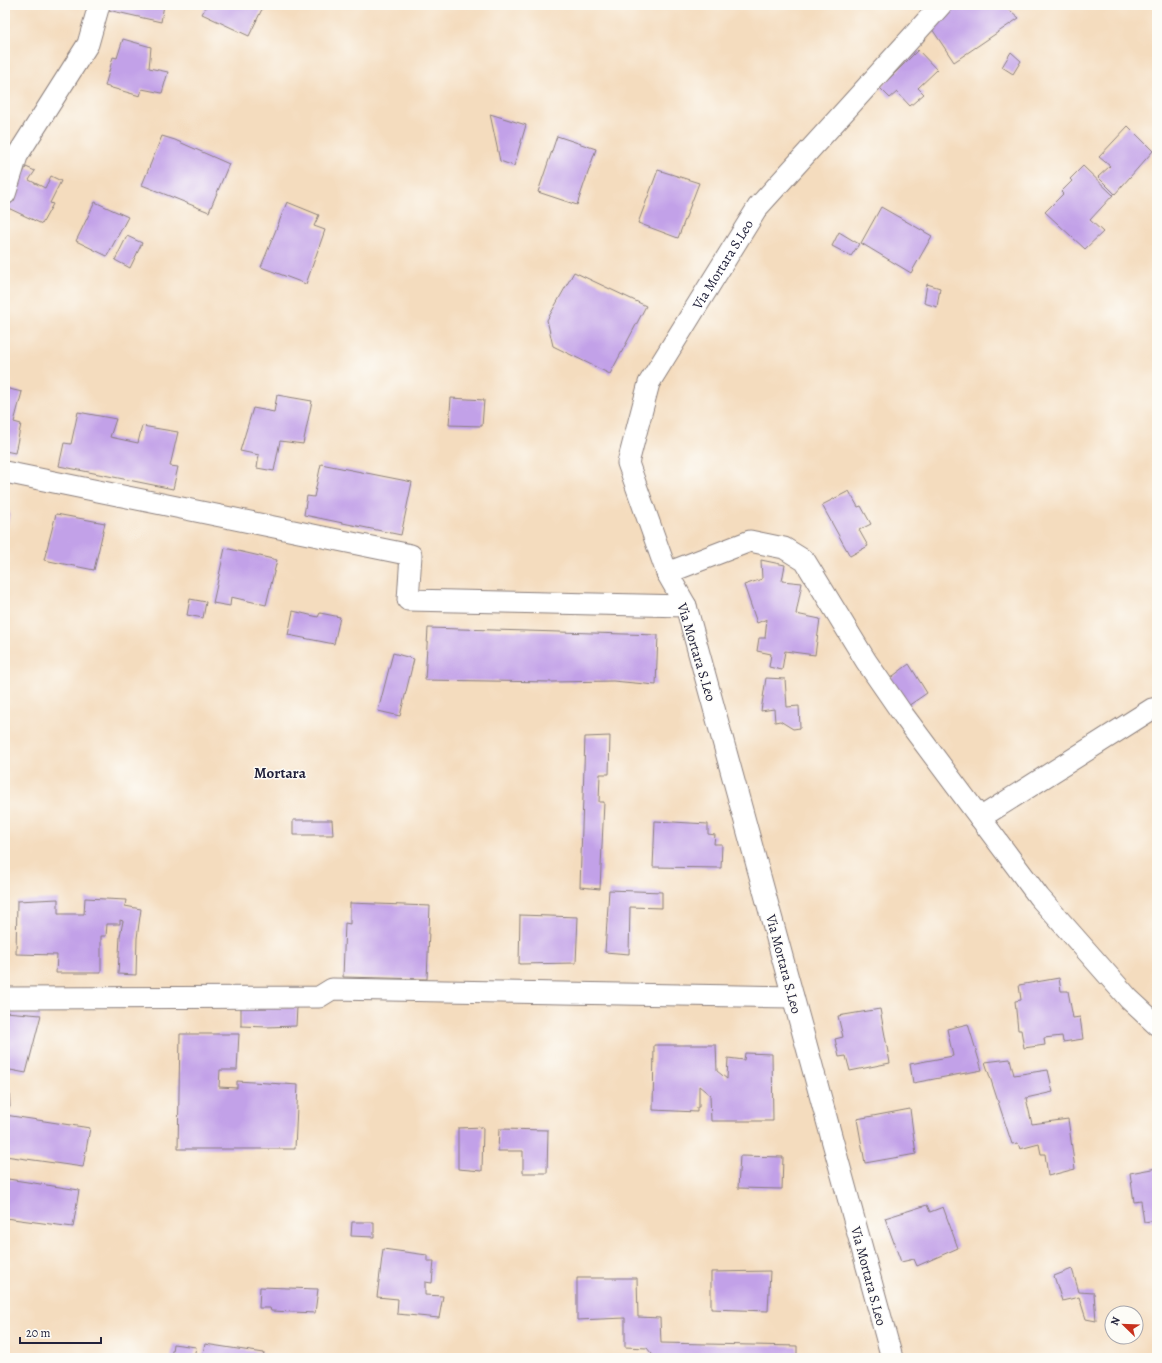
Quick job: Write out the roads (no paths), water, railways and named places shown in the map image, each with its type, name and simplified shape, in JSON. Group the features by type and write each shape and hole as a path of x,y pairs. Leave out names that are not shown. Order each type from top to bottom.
{"street":[{"path":"5,194 17,156 88,44 99,5"},
{"name":"Via Mortara S.Leo","path":"892,1358 686,606 667,573 628,463 649,383 758,207 941,5"},
{"path":"5,472 412,555 408,600 686,606"},
{"path":"667,573 750,540 784,548 805,561 866,662 980,818 1040,897 1129,999 1157,1025"},
{"path":"980,818 1152,709 1157,708"},
{"path":"5,998 319,997 332,988 793,997"}],"district":[{"name":"Mortara","path":"280,773"}]}
